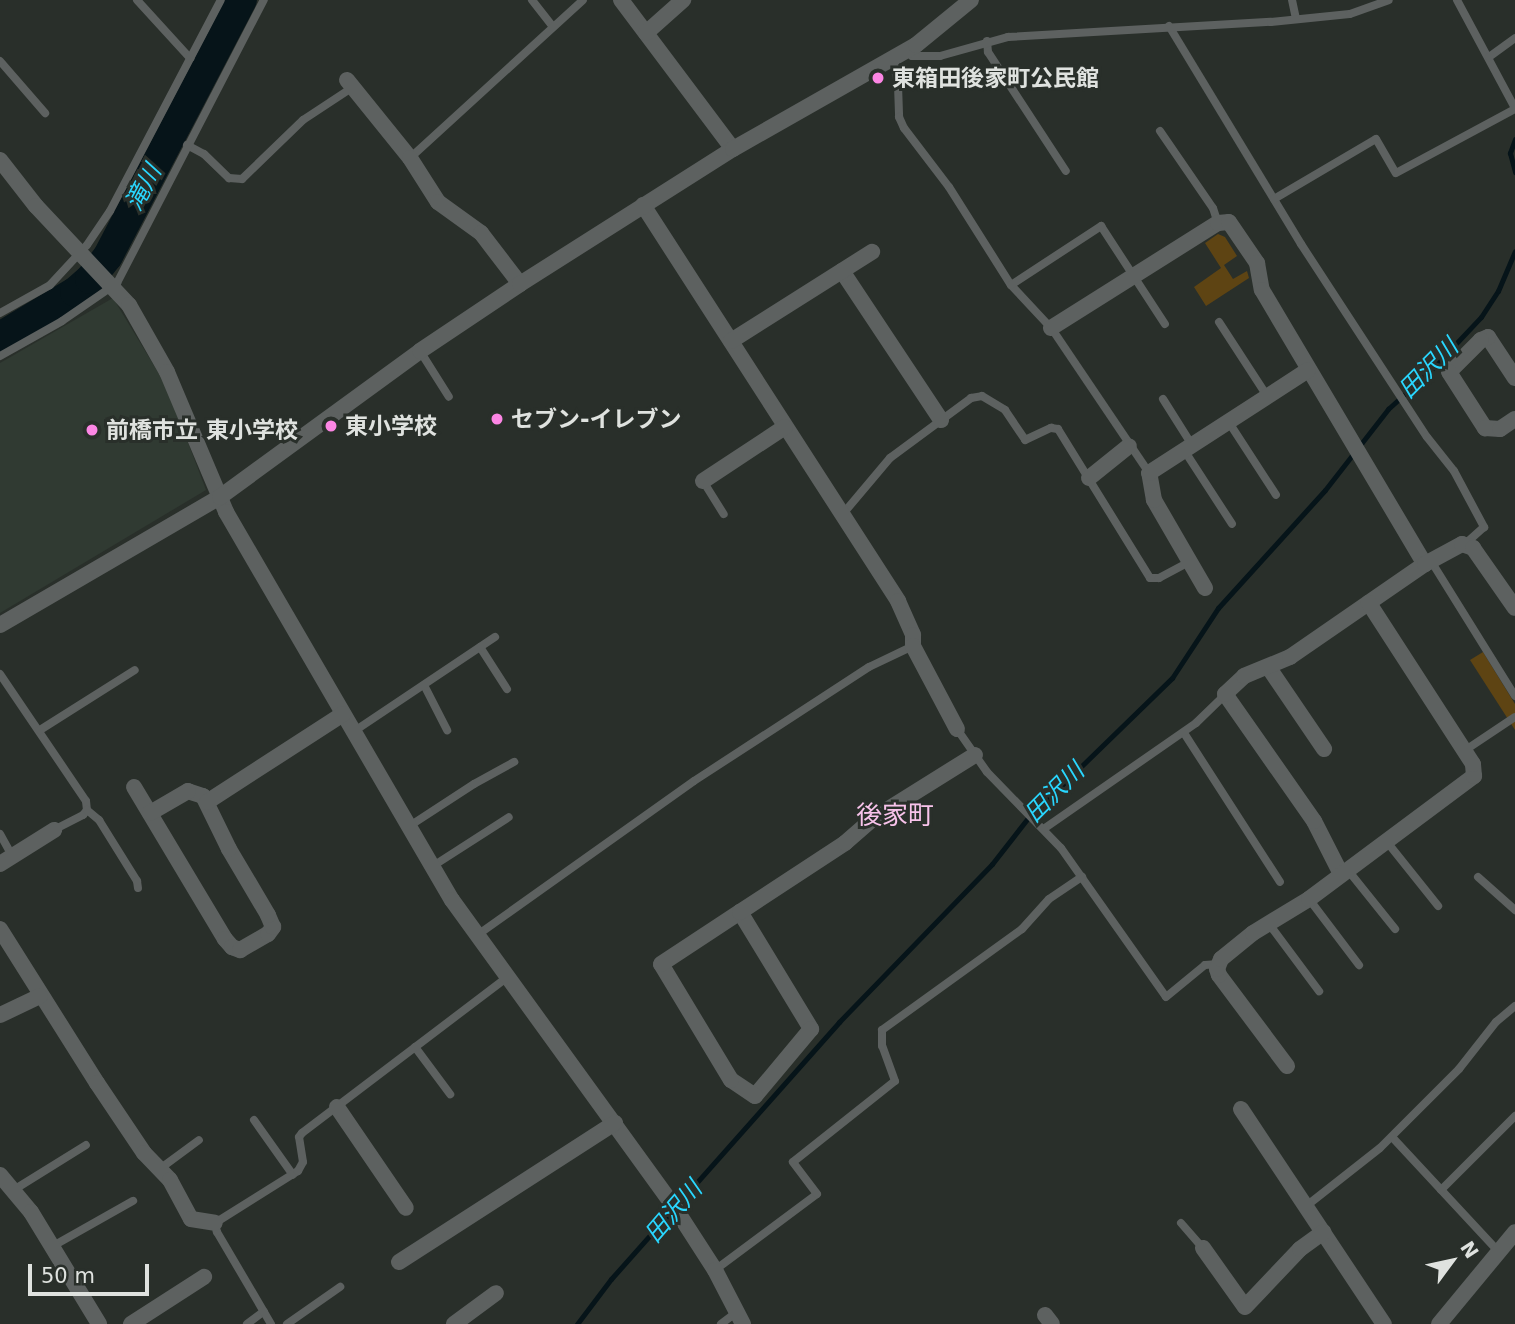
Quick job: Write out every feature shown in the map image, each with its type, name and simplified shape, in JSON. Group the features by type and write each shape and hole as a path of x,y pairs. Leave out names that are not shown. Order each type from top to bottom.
{"street":[{"path":"621,0 733,149"},
{"path":"646,33 683,0"},
{"path":"0,625 220,497 420,351 520,284 733,149 908,50 971,0"},
{"path":"350,83 410,158 438,202 481,233 520,284"},
{"path":"0,160 36,206 129,305 163,365 220,497 408,827 476,936 615,1124 715,1270 740,1318"},
{"path":"643,205 898,601 913,635 913,646 957,729"},
{"path":"1051,328 1218,223 1224,221 1234,226 1257,263 1262,290 1308,370 1428,563"},
{"path":"731,341 872,252"},
{"path":"842,271 941,420"},
{"path":"1515,378 1488,337 1481,340 1449,372 1485,428 1495,431 1515,419"},
{"path":"1205,588 1154,500 1149,472 1308,370"},
{"path":"703,481 785,427"},
{"path":"1089,478 1129,446"},
{"path":"1344,871 1314,821 1226,694 1244,676 1269,668 1290,657 1457,545 1466,543 1473,548 1514,605"},
{"path":"1287,1066 1219,975 1218,964 1224,955 1309,899 1471,781 1473,764 1368,603"},
{"path":"1269,668 1324,749"},
{"path":"207,802 342,714"},
{"path":"740,912 811,1029 755,1096 731,1080 661,964 740,912 845,843 874,818 975,755"},
{"path":"134,787 225,939 240,950 268,934 272,923 226,843 207,802 199,793 188,792 150,813"},
{"path":"6,860 54,830"},
{"path":"0,929 40,996 141,1149 161,1168 191,1219 215,1223"},
{"path":"0,1015 40,996"},
{"path":"337,1107 406,1208"},
{"path":"1241,1108 1384,1324"},
{"path":"400,1262 615,1124"},
{"path":"0,1175 31,1212 99,1324"},
{"path":"1439,1324 1515,1231"},
{"path":"1202,1248 1245,1307 1300,1249 1323,1232"},
{"path":"131,1324 204,1277"},
{"path":"454,1324 496,1293"}],"lane":[{"path":"137,0 190,58"},
{"path":"0,313 50,285 82,254 110,211 221,0"},
{"path":"0,356 62,321 112,284 264,0"},
{"path":"532,0 553,27"},
{"path":"410,158 583,0"},
{"path":"1292,0 1296,19"},
{"path":"908,50 912,56 940,56 987,41 1033,35 1296,19 1349,13 1389,0"},
{"path":"1274,199 1376,139 1396,173 1515,109 1457,0"},
{"path":"1169,26 1274,199 1427,437 1447,461 1483,523 1482,530 1469,537 1466,543"},
{"path":"1489,57 1515,38"},
{"path":"987,41 988,52 1066,171"},
{"path":"893,59 901,123 949,187 1011,285 1051,328 1149,472"},
{"path":"0,61 45,113"},
{"path":"187,145 204,154 229,178 242,179 303,120 350,83"},
{"path":"1160,131 1213,208 1218,223"},
{"path":"1011,285 1101,226 1165,324"},
{"path":"1219,322 1267,396"},
{"path":"420,351 449,397"},
{"path":"842,515 881,466 971,398 982,396 1005,410 1026,440 1051,428 1058,429 1150,578 1159,578 1189,562"},
{"path":"1163,399 1232,524"},
{"path":"1228,421 1276,495"},
{"path":"703,481 724,514"},
{"path":"1428,563 1515,696"},
{"path":"353,732 495,637"},
{"path":"476,936 694,781 869,667 913,646"},
{"path":"480,647 507,689"},
{"path":"40,730 135,670"},
{"path":"0,674 73,779 88,810 99,820 137,881 138,888"},
{"path":"424,685 447,730"},
{"path":"1045,828 1184,733 1226,694"},
{"path":"1464,751 1515,717"},
{"path":"957,729 987,772 1045,828 1166,997 1205,965 1218,964"},
{"path":"1184,733 1280,882"},
{"path":"408,827 474,784 514,762"},
{"path":"54,830 88,810"},
{"path":"433,866 509,817"},
{"path":"0,834 6,860"},
{"path":"1387,842 1438,906"},
{"path":"1344,871 1395,929"},
{"path":"715,1270 817,1194 793,1162 895,1081 882,1046 882,1030 1013,936 1049,899 1082,877"},
{"path":"1478,877 1515,910"},
{"path":"1309,899 1359,965"},
{"path":"1269,924 1320,991"},
{"path":"271,1324 216,1232 215,1223 293,1175 303,1162 299,1137 506,978"},
{"path":"1306,1207 1339,1183 1392,1137 1459,1069 1496,1022 1515,1006"},
{"path":"415,1047 450,1094"},
{"path":"1441,1190 1515,1116"},
{"path":"254,1119 293,1175"},
{"path":"1392,1137 1499,1252"},
{"path":"161,1168 199,1140"},
{"path":"12,1191 86,1145"},
{"path":"53,1246 132,1201"},
{"path":"1181,1223 1202,1248"},
{"path":"286,1324 340,1287"},
{"path":"247,1324 264,1311"},
{"path":"720,1324 740,1318"}],"shaded area":[{"path":"1218,234 1225,237 1237,256 1224,265 1233,279 1247,271 1249,278 1206,306 1194,287 1221,268 1205,243"},
{"name":"前橋市立 東小学校","path":"113,298 167,387 206,490 0,613 0,363"},
{"path":"1483,652 1515,704 1515,730 1470,660"}],"waterway":[{"name":"滝川","path":"0,337 75,292 90,279 108,256 242,0"},
{"name":"田沢川","path":"1515,139 1510,153 1515,172"},
{"name":"田沢川","path":"577,1324 611,1279 839,1022 992,864 1028,818 1172,678 1218,608 1325,490 1388,409 1431,370 1481,317 1498,291 1515,251"}],"place":[{"name":"東箱田後家町公民館","path":"878,78"},
{"name":"セブン-イレブン","path":"497,419"},
{"name":"東小学校","path":"331,426"},
{"name":"前橋市立 東小学校","path":"92,430"}],"district":[{"name":"後家町","path":"895,816"}]}
